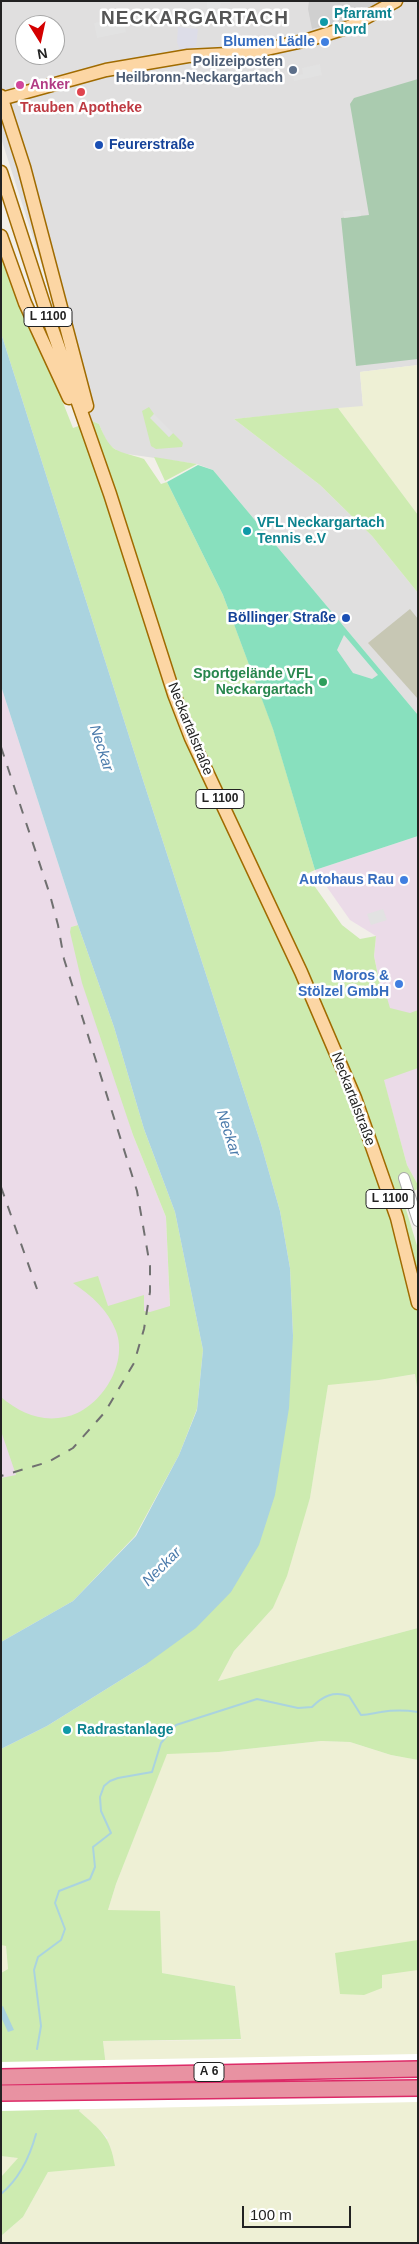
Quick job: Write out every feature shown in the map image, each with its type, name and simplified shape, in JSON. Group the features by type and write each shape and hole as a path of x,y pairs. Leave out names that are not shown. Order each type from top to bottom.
{"highway":[{"name":"A 6","path":"1,2077 418,2069"},
{"name":"A 6","path":"1,2093 418,2088"}],"main road":[{"path":"110,494 16,136 2,99 87,74 188,56 248,52 279,47 349,27 396,1"},
{"path":"1,121 10,135 31,199"},
{"name":"Neckartalstraße","path":"1,172 47,314 110,494 191,738 301,972 355,1098 397,1218 418,1302"},
{"path":"1,236 25,302 98,461"}],"street":[{"path":"404,1178 418,1221"}],"shaded area":[{"path":"1,1 418,1 418,365 360,372 363,407 234,419 320,485 372,536 418,593 418,715 213,470 197,464 120,453 107,443 99,424 92,421 1,138"},
{"path":"207,1 231,1 231,3 221,3 220,8 207,8"},
{"path":"309,1 383,1 346,20 312,29 308,9"},
{"path":"138,9 151,11 149,29 139,27"},
{"path":"225,9 236,9 235,22 224,22"},
{"path":"124,17 126,32 97,38 94,23"},
{"path":"173,22 196,24 196,29 172,26"},
{"path":"178,27 198,29 196,47 180,50 177,42"},
{"path":"320,64 322,75 294,81 293,76 303,74 302,68"},
{"path":"86,100 89,112 78,114 73,103"},
{"path":"360,210 361,216 344,218 343,211"},
{"path":"418,365 418,515 338,408 363,406 360,372"},
{"path":"154,414 173,433 169,437 150,418"},
{"path":"410,609 418,619 418,699 368,643"},
{"path":"344,635 378,675 372,679 353,673 337,650"},
{"path":"1,686 78,925 71,927 133,1135 166,1217 170,1307 1,1562"},
{"path":"418,836 418,1185 407,1165 380,1067 380,984 374,956 376,936 350,920 315,870"},
{"path":"383,909 387,920 371,925 367,914"},
{"path":"415,1374 418,1394 418,1628 218,1681 234,1651 273,1608 310,1498 328,1384 379,1380"},
{"path":"321,1741 350,1742 391,1755 418,1760 418,2243 1,2243 1,2236 23,2217 48,2172 108,2138 79,2111 106,2067 103,2041 241,2040 235,1986 162,1973 108,1910 116,1884 167,1753 219,1752"},
{"path":"1,1945 6,1945 8,1969 1,1973"},
{"path":"1,2156 19,2158 1,2177"}],"green space":[{"path":"418,79 418,359 356,366 341,218 369,215 350,104 354,98"},
{"path":"1,246 73,428 92,421 99,424 111,446 120,452 144,459 161,484 167,482 223,595 273,728 315,870 306,874 342,925 360,939 376,936 374,956 381,990 385,991 390,1008 410,1013 418,1010 418,1068 384,1080 407,1165 418,1185 418,1189 402,1196 418,1249 418,1394 415,1374 328,1385 310,1498 287,1576 273,1608 234,1651 218,1681 418,1628 418,1760 391,1755 350,1742 321,1741 219,1752 167,1754 116,1884 108,1910 160,1911 162,1973 235,1986 241,2039 103,2041 106,2067 79,2111 107,2140 115,2166 48,2172 23,2217 1,2236 1,2177 18,2158 1,2156 1,1973 8,1969 6,1946 1,1945 1,1749 47,1726 145,1665 293,1336 290,1268 280,1211 261,1144 1,333"},
{"path":"149,407 154,414 151,418 169,437 173,433 183,443 182,447 156,449 151,446 142,411"},
{"path":"338,408 418,515 418,593 372,536 320,485 234,419"},
{"path":"154,457 197,464 165,481"},
{"name":"Sportgelände VFL Neckargartach","path":"198,465 213,470 418,715 418,836 315,870 273,729 223,595 167,482"},
{"path":"78,925 114,1027 144,1129 175,1212 203,1350 197,1409 179,1455 135,1536 73,1601 1,1642 1,1478 16,1475 1,1431 1,1397 16,1408 31,1415 47,1418 65,1417 89,1406 100,1396 108,1384 115,1372 118,1358 119,1344 116,1331 109,1316 99,1304 73,1283 98,1276 108,1306 144,1295 144,1311 150,1312 170,1306 166,1217 133,1135 82,983 70,932 71,927"},
{"path":"418,1940 418,1970 382,1975 382,1988 364,1995 340,1994 335,1953"}],"water":[{"name":"Neckar","path":"1,333 261,1144 280,1211 290,1268 293,1336 289,1408 275,1495 259,1545 231,1592 196,1628 145,1665 47,1726 1,1749 1,1642 73,1601 136,1536 179,1455 197,1410 203,1350 175,1212 144,1129 114,1027 78,925 1,686"},
{"path":"3,2006 14,2030 8,2032 1,2017 1,2007"}],"pier":[{"path":"418,2054 418,2102 1,2111 1,2062"}],"waterway":[{"path":"37,2049 41,2026 34,1970 38,1957 61,1940 65,1929 55,1903 59,1891 90,1879 95,1867 93,1847 111,1833 101,1811 100,1797 104,1786 118,1778 152,1772 161,1743 176,1725 257,1699 298,1708 312,1707 324,1697 338,1694 349,1696 361,1715 386,1711 418,1712"},
{"path":"1,2194 23,2167 31,2151 36,2134"}],"railway":[{"path":"1,747 50,895 64,959 137,1191 150,1266 150,1292 144,1329 134,1363 105,1412 73,1448 48,1462 1,1476"},
{"path":"1,1187 37,1289"}],"place":[{"name":"Pfarramt Nord","path":"324,22"},
{"name":"Blumen Lädle","path":"325,42"},
{"name":"Polizeiposten Heilbronn-Neckargartach","path":"293,70"},
{"name":"Anker","path":"20,85"},
{"name":"Trauben Apotheke","path":"81,92"},
{"name":"Feurerstraße","path":"99,145"},
{"name":"VFL Neckargartach Tennis e.V","path":"247,531"},
{"name":"Böllinger Straße","path":"346,618"},
{"name":"Sportgelände VFL Neckargartach","path":"323,682"},
{"name":"Autohaus Rau","path":"404,880"},
{"name":"Moros & Stölzel GmbH","path":"399,984"},
{"name":"Radrastanlage","path":"67,1730"}],"district":[{"name":"NECKARGARTACH","path":"195,19"}]}
